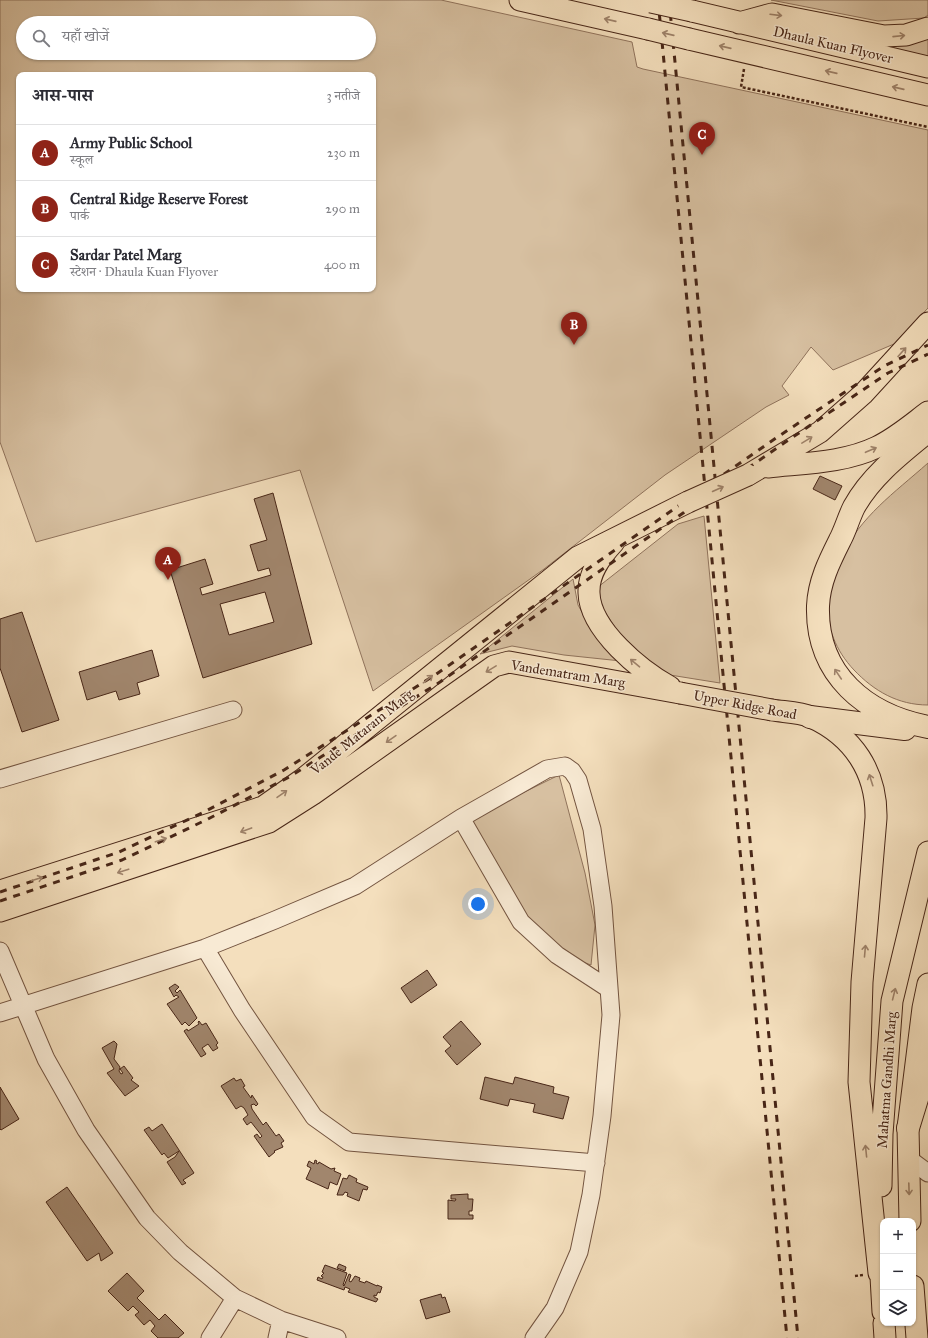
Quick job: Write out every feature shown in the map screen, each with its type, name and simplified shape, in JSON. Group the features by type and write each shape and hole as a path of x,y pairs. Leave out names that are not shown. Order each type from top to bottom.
{"highway":[{"path":"842,537 854,507 869,487 883,471 928,431"},
{"path":"928,446 879,491 842,537 832,554 823,579 818,606 819,622 826,651 841,680 864,703 898,719 928,728"},
{"path":"810,717 899,729 928,728"},
{"path":"908,1128 928,1064"}],"main road":[{"name":"Dhaula Kuan Flyover","path":"520,0 928,96"},
{"name":"Dhaula Kuan Flyover","path":"647,1 738,24 928,67"},
{"path":"738,24 772,14 884,36 906,35 928,28"},
{"path":"755,472 820,432 863,394 928,323"},
{"path":"755,472 838,459 864,452 889,441 928,412"},
{"name":"Vande Mataram Marg","path":"0,891 263,807 303,779 578,557 688,502 755,472"},
{"path":"620,536 598,561 592,575 589,594 593,609 616,646 648,674 680,692"},
{"name":"Vandematram Marg","path":"423,716 494,666 509,662 680,692"},
{"name":"Upper Ridge Road","path":"680,692 810,717 840,734 856,751 869,771 875,794 876,818 862,982 859,1082 879,1273"},
{"name":"Vande Mataram Marg","path":"0,911 269,822 314,794 423,716"},
{"name":"Mahatma Gandhi Marg","path":"881,1290 879,1273 882,1134 892,1001 928,852"},
{"name":"Mahatma Gandhi Marg","path":"910,1218 908,1128 922,1008 928,984"},
{"path":"913,1290 917,1338"},
{"path":"884,1326 886,1338"}],"street":[{"path":"0,779 233,710"},
{"path":"0,1013 205,948 355,886 461,818 547,770 565,766 572,771 578,780 592,829 603,906 611,1015 602,1116 596,1163 579,1252 555,1308 534,1338"},
{"path":"461,818 521,922 557,955 609,988"},
{"path":"205,948 242,1010 314,1116 349,1142 596,1163"},
{"path":"0,951 46,1059 86,1130 147,1218 180,1252 235,1298 281,1320 337,1338"},
{"path":"909,1159 928,1173"},
{"path":"210,1338 235,1298"},
{"path":"277,1338 281,1320"}],"path":[{"path":"754,54 741,87 928,127"}],"shaded area":[{"path":"0,0 441,0 632,42 637,67 643,69 928,130 928,308 894,344 833,370 811,347 782,386 789,395 766,407 665,475 544,569 373,691 300,470 36,542 0,442"},
{"path":"771,0 928,0 928,15 924,18 878,21"},
{"path":"771,17 928,32 928,57"},
{"path":"928,463 928,705 907,702 887,695 862,678 848,663 837,647 831,629 828,611 830,577 858,529 879,506"},
{"path":"704,516 720,683 670,675 642,657 618,632 600,604 598,587 678,524"},
{"path":"573,579 578,605 592,630 621,661 564,655 512,646 480,654"},
{"path":"559,775 585,873 595,925 591,965 572,958 526,921 473,822 484,812"}],"building":[{"path":"820,476 842,486 835,500 813,489"},
{"path":"273,493 312,644 203,678 170,570 205,559 213,584 200,588 202,595 271,575 269,568 258,571 250,545 267,540 254,499","holes":["265,592 274,622 229,635 220,604"]},
{"path":"22,612 59,720 22,732 0,668 0,619"},
{"path":"152,650 159,676 137,683 140,694 119,700 116,691 87,700 79,672"},
{"path":"427,970 437,985 411,1003 401,988"},
{"path":"175,984 179,987 175,991 177,993 180,990 197,1018 189,1026 185,1022 182,1025 167,1004 179,997 176,995 174,997 169,988"},
{"path":"199,1021 202,1025 206,1023 218,1043 216,1045 218,1048 213,1051 208,1044 202,1048 206,1054 201,1057 184,1031 187,1029 188,1031 199,1024"},
{"path":"461,1021 481,1044 457,1065 445,1051 451,1046 443,1037"},
{"path":"114,1041 117,1044 114,1059 120,1067 119,1071 121,1074 123,1073 120,1069 124,1066 133,1078 131,1080 139,1086 125,1096 107,1073 114,1069 102,1048"},
{"path":"485,1077 513,1084 515,1077 554,1087 553,1093 569,1097 563,1119 533,1112 535,1104 510,1099 508,1106 480,1099"},
{"path":"234,1078 236,1081 241,1079 245,1086 243,1087 251,1098 252,1095 258,1104 256,1106 254,1104 251,1105 252,1109 263,1125 266,1122 276,1136 279,1134 284,1141 281,1143 283,1147 274,1151 275,1152 269,1157 254,1136 257,1134 260,1138 262,1136 251,1122 247,1125 243,1119 248,1115 244,1108 241,1106 236,1109 221,1086"},
{"path":"0,1087 19,1119 1,1130 0,1129"},
{"path":"162,1124 194,1173 183,1180 186,1183 182,1185 167,1162 175,1157 179,1151 168,1158 164,1153 162,1155 144,1130 149,1127 152,1131"},
{"path":"315,1160 318,1164 319,1162 331,1169 335,1168 334,1171 341,1174 337,1185 330,1182 328,1189 306,1179 311,1168 307,1166 309,1161 314,1164"},
{"path":"349,1175 357,1179 356,1182 368,1187 367,1190 363,1189 359,1201 347,1196 348,1193 345,1192 343,1195 337,1195 343,1178 347,1179"},
{"path":"67,1187 113,1253 101,1261 99,1253 87,1261 46,1202"},
{"path":"468,1194 468,1199 473,1199 472,1211 469,1211 469,1215 473,1215 473,1219 448,1219 448,1200 455,1201 456,1199 451,1199 451,1195"},
{"path":"339,1264 346,1267 345,1271 337,1268"},
{"path":"325,1265 347,1273 344,1286 349,1274 351,1275 349,1281 351,1282 355,1276 360,1278 359,1281 365,1283 366,1281 382,1287 380,1293 378,1292 376,1296 374,1295 374,1297 378,1299 376,1302 348,1292 350,1289 345,1287 344,1290 317,1280 318,1277 322,1279 323,1277 321,1276 324,1273 322,1272"},
{"path":"127,1273 144,1291 137,1298 159,1320 165,1314 184,1333 178,1338 158,1338 151,1331 155,1326 150,1320 144,1325 135,1315 139,1312 133,1306 128,1311 108,1291"},
{"path":"441,1294 442,1298 445,1297 450,1312 426,1319 420,1300"}],"railway":[{"path":"658,0 787,1338"},
{"path":"669,0 798,1338"},
{"path":"0,892 119,852 204,812 284,770 435,675 779,436 884,366 928,345"},
{"path":"0,901 122,860 208,819 289,777 440,682 784,443 888,373 928,354"}],"place":[{"name":"Sardar Patel Marg","path":"702,155"},
{"name":"Central Ridge Reserve Forest","path":"574,345"},
{"name":"Army Public School","path":"168,580"}]}
